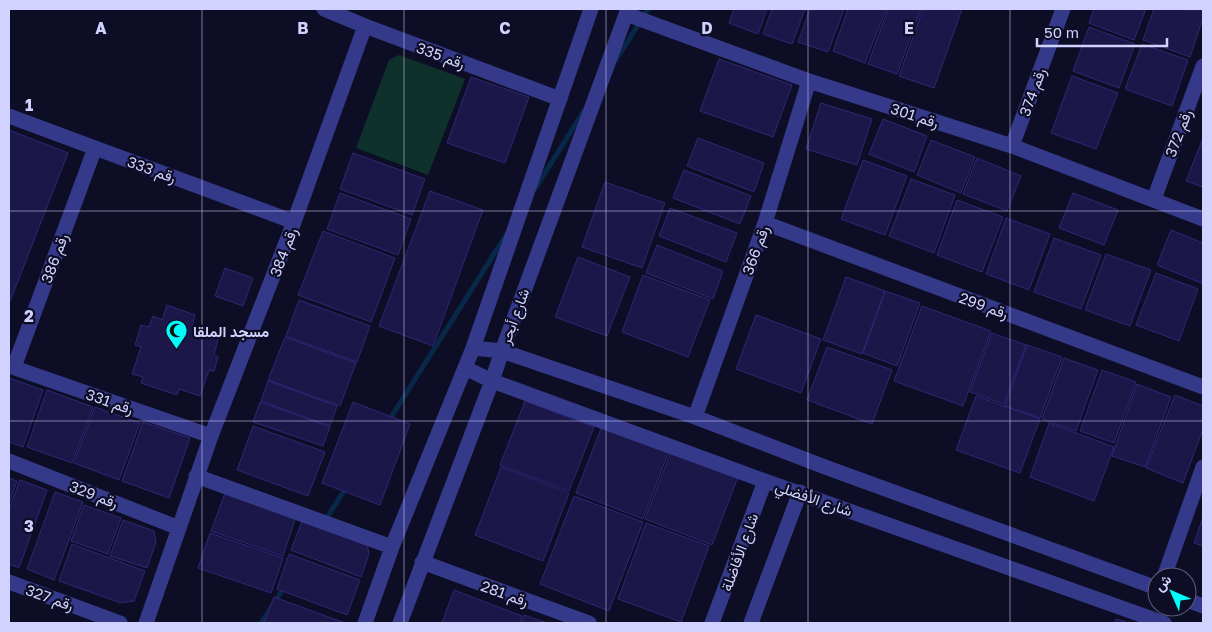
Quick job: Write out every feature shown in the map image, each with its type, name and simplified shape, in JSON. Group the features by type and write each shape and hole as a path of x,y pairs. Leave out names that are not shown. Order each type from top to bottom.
{"street":[{"name":"رقم 335","path":"324,9 560,99"},
{"name":"شارع أبحر","path":"365,623 392,547 473,348 591,9"},
{"name":"رقم 374","path":"1012,146 1062,9"},
{"name":"شارع أبحر","path":"400,623 492,381 627,11"},
{"name":"رقم 301","path":"627,11 810,81 1012,146 1203,219"},
{"name":"رقم 384","path":"146,623 196,476 294,222 365,26"},
{"name":"رقم 372","path":"1154,199 1203,66"},
{"name":"رقم 366","path":"695,417 765,223 810,81"},
{"name":"رقم 333","path":"9,116 294,222"},
{"name":"رقم 386","path":"11,367 95,148"},
{"name":"رقم 299","path":"765,223 1203,387"},
{"path":"473,348 502,351 695,417 825,467 1147,584"},
{"name":"رقم 331","path":"11,367 211,436"},
{"name":"شارع الأفضلي","path":"465,368 492,381 765,481 1164,623"},
{"name":"رقم 329","path":"9,461 179,528"},
{"path":"1168,567 1203,467"},
{"path":"196,476 392,547"},
{"name":"شارع الأفاضلة","path":"712,623 765,481"},
{"path":"751,623 800,492"},
{"name":"رقم 281","path":"422,562 589,623"},
{"name":"رقم 327","path":"9,582 120,623"}],"green space":[{"path":"399,55 465,79 428,175 356,148 389,60"}],"building":[{"path":"734,9 767,9 758,34 729,23"},
{"path":"772,9 805,9 792,44 763,34"},
{"path":"810,9 844,9 828,52 798,42"},
{"path":"848,9 886,9 865,63 833,51"},
{"path":"888,9 921,9 897,74 868,64"},
{"path":"923,9 962,9 934,88 899,76"},
{"path":"1094,9 1146,9 1134,40 1089,23"},
{"path":"1154,9 1203,10 1203,18 1190,57 1143,40"},
{"path":"1089,27 1135,44 1119,88 1073,71"},
{"path":"1142,44 1188,60 1172,106 1125,89"},
{"path":"719,59 792,85 773,137 700,111"},
{"path":"1072,76 1118,93 1096,149 1051,133"},
{"path":"471,77 529,97 505,163 447,143"},
{"path":"821,103 872,119 857,165 806,149"},
{"path":"883,119 927,136 914,172 869,154"},
{"path":"9,130 68,153 9,304"},
{"path":"698,138 764,163 754,192 687,166"},
{"path":"1203,138 1203,187 1186,181"},
{"path":"931,140 975,157 961,193 917,175"},
{"path":"353,153 425,179 412,215 340,189"},
{"path":"977,158 1021,176 1007,211 963,194"},
{"path":"863,160 907,176 885,235 841,219"},
{"path":"684,170 751,196 740,224 673,198"},
{"path":"911,179 955,195 934,253 889,236"},
{"path":"605,182 665,203 642,268 582,247"},
{"path":"430,191 483,210 433,346 379,326"},
{"path":"340,193 411,219 398,255 327,229"},
{"path":"1073,193 1118,210 1104,245 1059,228"},
{"path":"957,200 1003,217 982,272 937,255"},
{"path":"670,208 737,233 726,262 659,236"},
{"path":"1006,218 1050,234 1029,290 986,274"},
{"path":"1171,230 1203,243 1203,277 1201,283 1157,265"},
{"path":"323,231 395,258 371,322 298,295"},
{"path":"1054,238 1101,255 1081,309 1034,292"},
{"path":"657,245 723,271 713,299 646,273"},
{"path":"1106,254 1151,270 1130,326 1085,310"},
{"path":"578,257 630,277 607,336 555,317"},
{"path":"225,268 253,278 243,306 215,296"},
{"path":"1156,273 1198,289 1179,341 1136,325"},
{"path":"643,275 710,300 688,357 622,332"},
{"path":"846,277 885,291 862,354 823,340"},
{"path":"885,291 920,303 897,366 863,353"},
{"path":"299,300 370,326 357,362 286,336"},
{"name":"مسجد الملقا","path":"167,305 195,315 192,327 219,337 214,354 218,357 214,371 209,370 200,396 179,389 177,395 141,383 143,377 132,374 141,347 135,345 141,325 149,327 153,316 162,320"},
{"path":"922,306 991,331 963,406 894,381"},
{"path":"756,315 821,339 801,393 736,369"},
{"path":"992,333 1026,345 1004,404 970,392"},
{"path":"285,337 356,363 340,406 268,380"},
{"path":"1027,345 1062,357 1040,418 1005,406"},
{"path":"827,347 892,370 872,424 807,400"},
{"path":"1064,358 1098,370 1076,431 1042,419"},
{"path":"1102,370 1136,382 1114,443 1080,431"},
{"path":"9,378 43,390 23,447 9,442"},
{"path":"268,381 337,406 330,426 261,401"},
{"path":"1137,384 1171,397 1145,467 1112,456"},
{"path":"47,390 93,407 72,463 27,447"},
{"path":"1175,395 1203,406 1203,429 1183,483 1146,468"},
{"path":"976,396 1040,419 1020,473 956,450"},
{"path":"525,401 594,427 569,491 500,465"},
{"path":"260,402 330,427 323,446 253,422"},
{"path":"353,402 410,424 380,505 322,483"},
{"path":"95,407 140,423 119,480 74,463"},
{"path":"143,422 190,438 169,498 122,481"},
{"path":"1049,423 1114,447 1094,501 1030,477"},
{"path":"253,426 325,452 308,496 237,470"},
{"path":"602,426 669,451 643,519 576,493"},
{"path":"671,452 738,477 712,545 645,519"},
{"path":"501,467 569,493 543,561 475,535"},
{"path":"9,478 17,481 9,503"},
{"path":"20,480 47,490 19,568 9,564 9,509"},
{"path":"55,492 83,502 54,580 27,569"},
{"path":"225,493 296,517 283,556 211,531"},
{"path":"574,496 643,522 609,611 540,584"},
{"path":"84,505 121,518 108,554 71,541"},
{"path":"1203,517 1203,546 1194,543"},
{"path":"303,519 367,544 369,554 361,577 291,550"},
{"path":"123,520 154,531 156,542 147,568 110,556"},
{"path":"646,523 709,546 681,622 618,599"},
{"path":"210,533 283,558 271,593 198,568"},
{"path":"72,544 145,571 134,601 121,603 59,581"},
{"path":"289,554 360,580 347,615 277,589"},
{"path":"454,590 522,616 520,623 442,623"},
{"path":"274,597 345,623 264,623"},
{"path":"524,615 547,623 522,623"},
{"path":"1116,619 1129,623 1115,623"}],"waterway":[{"path":"616,60 648,9"},
{"path":"535,189 583,112"},
{"path":"388,422 506,235"},
{"path":"325,521 347,486"},
{"path":"261,623 285,586"}],"place":[{"name":"مسجد الملقا","path":"177,350"}]}
